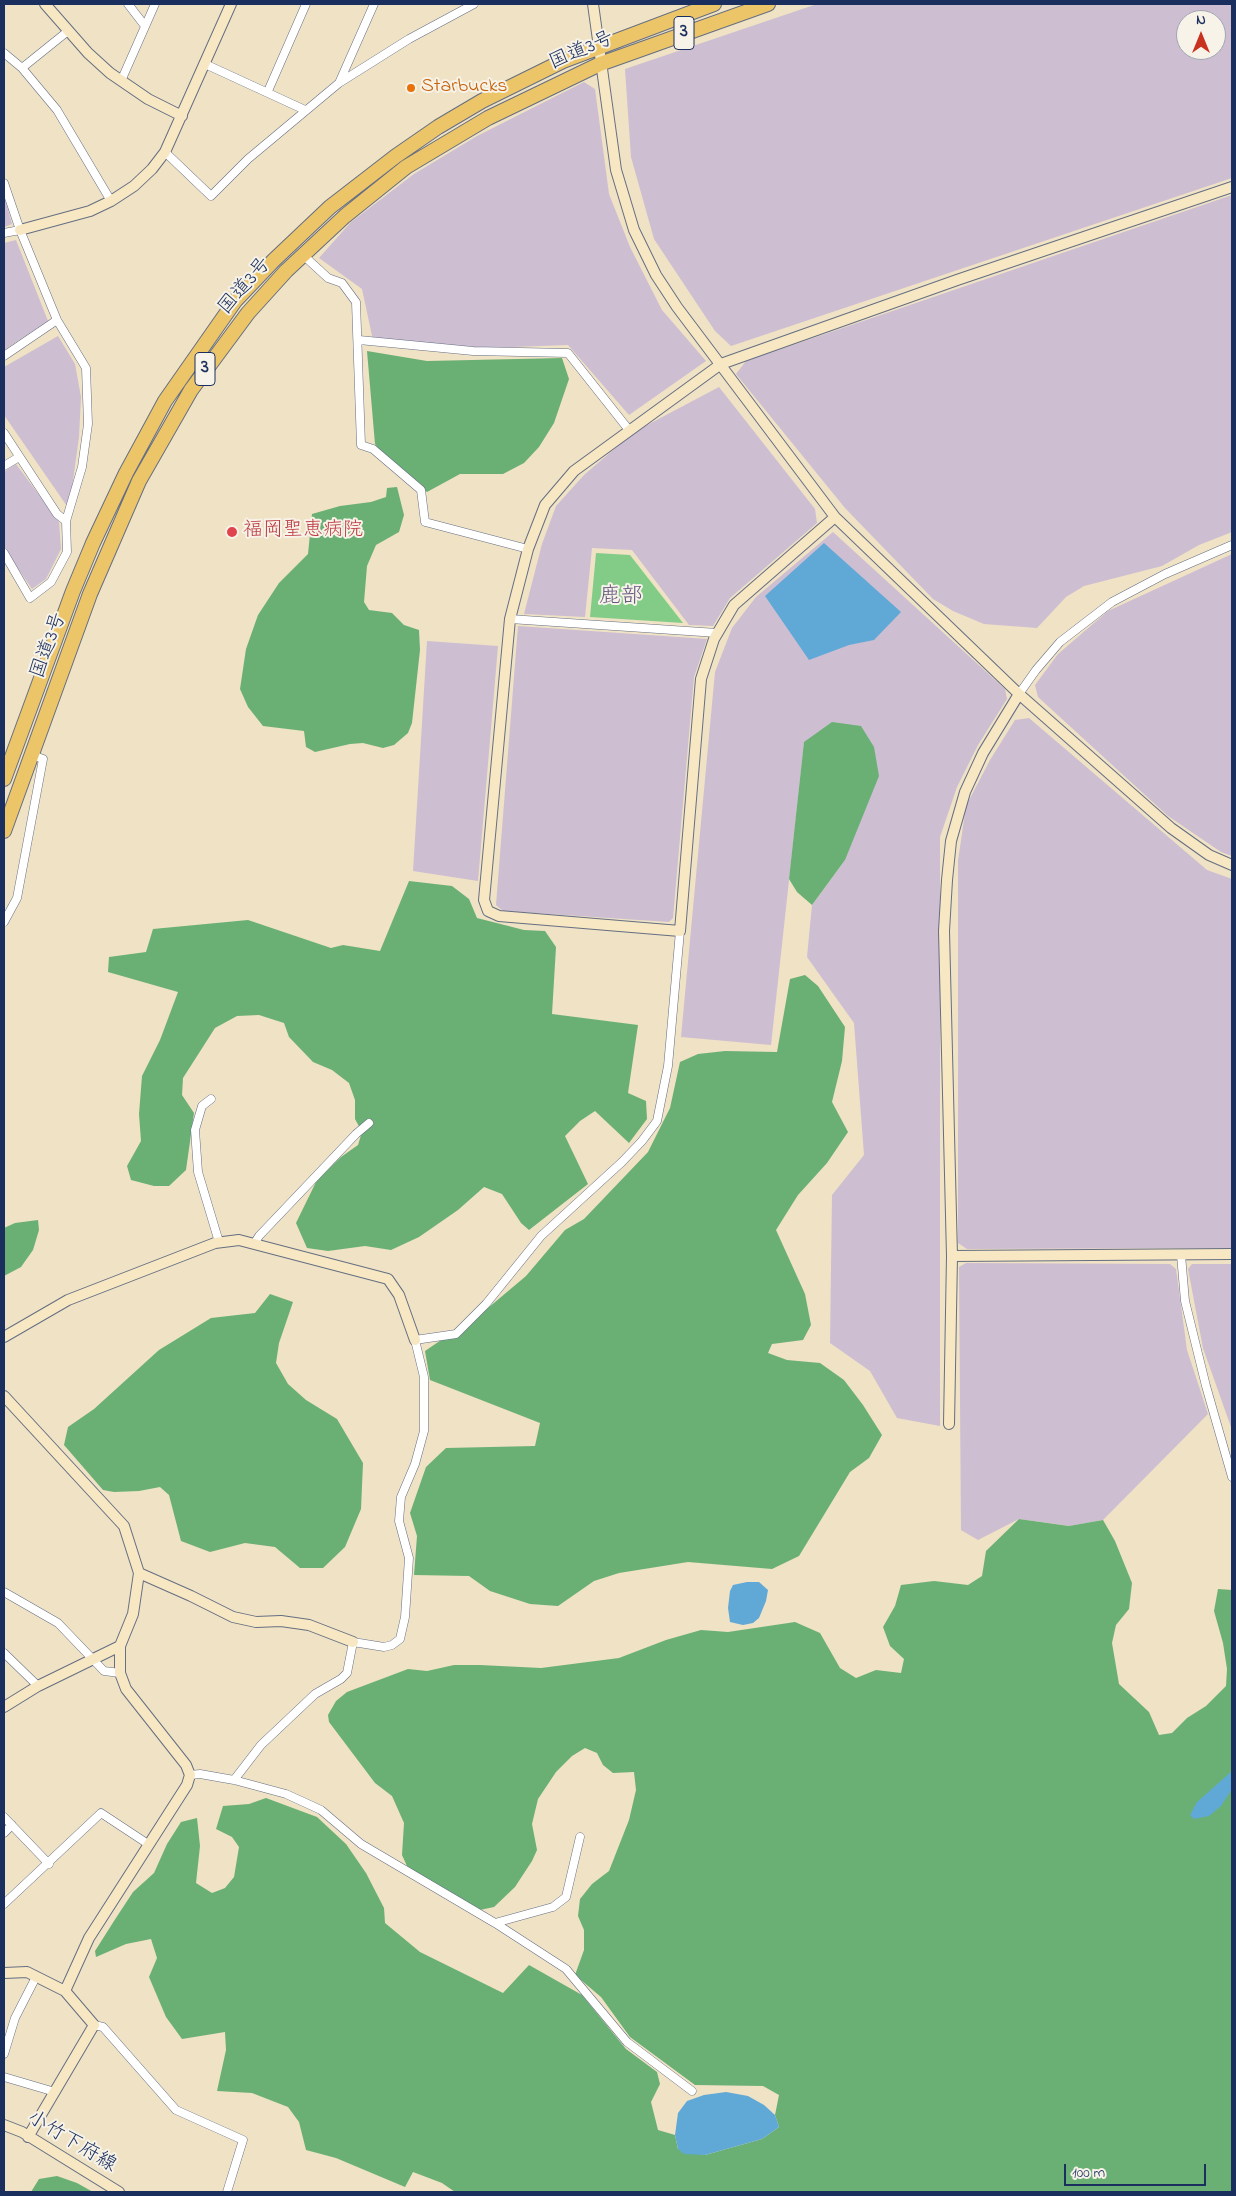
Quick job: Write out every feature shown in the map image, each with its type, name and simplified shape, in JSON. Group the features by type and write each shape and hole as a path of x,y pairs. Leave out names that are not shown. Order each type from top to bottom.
{"highway":[{"name":"国道3号","path":"4,779 80,575 126,472 165,401 235,301 274,260 330,207 396,156 482,101 563,61 714,4"},
{"name":"国道3号","path":"4,831 90,594 139,481 186,398 208,365 248,313 303,255 352,210 406,167 447,141 488,118 600,64 768,4"}],"street":[{"path":"46,4 88,53 120,81 148,99 182,116"},
{"path":"128,4 145,26"},
{"path":"120,81 155,4"},
{"path":"4,234 90,211 111,201 134,186 165,152 231,4"},
{"path":"268,92 306,4"},
{"path":"339,83 374,4"},
{"path":"593,4 616,170 634,230 656,275 721,364 835,517 1019,694 1171,828 1209,856 1232,865"},
{"path":"165,152 211,196 248,159 339,83 409,39 469,5"},
{"path":"22,68 68,31"},
{"path":"4,53 22,68 57,110 111,201"},
{"path":"205,64 305,110"},
{"path":"4,183 20,230 57,320 86,368 88,383 88,424 84,450 66,521 67,552 51,582 30,598 4,554"},
{"path":"680,931 498,916 488,911 484,900 510,619 528,549 545,505 574,471 721,364 957,280 1232,186"},
{"path":"303,255 328,278 342,284 356,302 359,340 361,445 373,449 421,490 425,522 528,549"},
{"path":"4,356 57,320"},
{"path":"359,340 473,351 568,354 629,430"},
{"path":"4,433 57,514 66,521"},
{"path":"4,466 19,457"},
{"path":"415,1340 456,1334 486,1304 541,1236 622,1162 642,1142 657,1121 668,1066 700,679 717,633 734,605 835,517"},
{"path":"948,1424 952,1256 944,931 951,841 965,792 983,753 1019,694 1036,670 1060,642 1112,602 1165,574 1232,545"},
{"path":"510,619 717,633"},
{"path":"4,922 6,911 17,898 43,759 32,755"},
{"path":"211,1099 202,1106 195,1130 198,1172 218,1242"},
{"path":"254,1244 259,1236 356,1134 370,1123"},
{"path":"4,1338 68,1300 218,1242 239,1240 388,1279 399,1295 415,1340 424,1377 424,1431 415,1464 401,1497 399,1521 409,1558 405,1617 400,1639 392,1645 384,1647 353,1642 309,1625 281,1621 256,1622 233,1617 138,1573"},
{"path":"952,1256 1232,1254"},
{"path":"1181,1255 1184,1301 1232,1477"},
{"path":"4,1396 124,1526 138,1573 133,1614 120,1646 120,1673 126,1689 186,1765 190,1775 187,1785 89,1938 65,1991"},
{"path":"4,1592 58,1623 104,1671 120,1673"},
{"path":"234,1780 261,1745 315,1694 341,1680 348,1673 353,1642"},
{"path":"4,1707 38,1686 94,1661 120,1646"},
{"path":"4,1653 38,1686"},
{"path":"190,1775 200,1774 234,1780 286,1794 321,1810 361,1844 495,1923 566,1969 627,2042 692,2091"},
{"path":"4,1904 49,1864 101,1813 148,1844"},
{"path":"4,1817 49,1864"},
{"path":"4,1833 12,1825"},
{"path":"495,1923 553,1907 566,1897 580,1837"},
{"path":"4,1973 27,1972 65,1991 94,2025 103,2027 176,2110 243,2140 228,2192"},
{"path":"4,2054 15,2018 36,1977"},
{"path":"28,2136 94,2025"},
{"path":"4,2077 55,2092"},
{"name":"小竹下府線","path":"4,2125 28,2136 119,2192"}],"shaded area":[{"path":"817,4 1232,4 1232,178 731,346 715,331 654,239 631,157 625,69"},
{"path":"584,82 595,89 609,194 630,247 662,310 706,361 629,415 568,345 455,349 374,345 362,289 319,258 351,222 414,174 477,136"},
{"path":"1232,195 1232,532 1199,545 1162,566 1084,586 1066,597 1037,628 984,624 953,611 933,599 845,508 736,374 746,361"},
{"path":"4,196 12,224 4,227"},
{"path":"16,240 48,321 4,350 4,243"},
{"path":"58,336 75,364 81,397 79,437 69,509 4,415 4,367"},
{"path":"719,387 815,509 817,523 730,598 713,626 689,625 632,550 592,548 585,617 524,614 542,544 556,506 584,475 634,432"},
{"path":"16,464 59,522 61,549 46,579 32,589 4,548 4,472"},
{"path":"833,532 1005,689 1007,699 978,745 957,787 940,837 940,1426 897,1418 870,1371 830,1343 832,1195 864,1155 854,1023 807,957 812,905 845,860 804,743 771,1045 681,1037 715,672 732,628 756,597"},
{"path":"1232,554 1232,856 1221,852 1168,816 1038,697 1035,685 1058,654 1108,611"},
{"path":"518,626 707,639 694,677 673,918 669,922 503,911 496,905"},
{"path":"427,641 498,646 478,881 413,871"},
{"path":"1029,718 1207,870 1232,879 1232,1248 967,1249 958,1243 958,861 966,806 990,760 1015,720"},
{"path":"966,1263 1170,1264 1176,1269 1187,1350 1208,1414 1103,1520 1070,1526 1019,1519 978,1540 961,1530 959,1267"},
{"path":"1192,1264 1232,1264 1232,1430 1203,1348 1188,1269"}],"green space":[{"path":"367,351 427,361 562,358 569,379 554,423 539,447 524,463 503,474 460,474 427,492 389,463 375,444"},
{"path":"397,487 404,515 399,532 376,545 367,566 364,602 369,610 392,613 404,625 419,630 420,650 412,723 408,733 394,745 383,748 363,743 350,744 315,752 306,747 304,731 263,726 248,707 240,689 246,649 258,615 279,583 308,554 312,514 340,506 371,502 386,497 387,488"},
{"path":"596,553 630,555 683,623 590,617"},
{"path":"832,722 861,726 874,747 879,776 845,860 812,905 797,892 789,879 804,742"},
{"path":"409,881 452,886 469,899 477,918 524,930 545,931 556,947 552,1014 638,1025 628,1093 646,1101 647,1119 629,1143 595,1111 580,1121 565,1136 588,1184 529,1230 521,1223 502,1194 484,1187 458,1210 419,1237 391,1250 365,1246 328,1251 307,1248 296,1223 317,1180 341,1157 358,1145 362,1132 355,1119 355,1100 349,1083 332,1070 313,1062 289,1037 284,1023 259,1015 237,1016 215,1028 183,1078 182,1095 194,1113 186,1170 169,1186 154,1186 131,1180 127,1166 141,1141 139,1114 142,1076 160,1040 178,992 108,972 109,957 146,952 153,929 248,920 331,948 343,945 380,951"},
{"path":"805,975 818,986 845,1027 842,1061 832,1102 848,1132 827,1163 798,1195 776,1230 805,1294 811,1325 803,1340 772,1344 768,1353 787,1360 820,1363 844,1380 882,1435 869,1458 850,1472 799,1556 772,1569 688,1562 619,1573 594,1581 558,1606 530,1604 490,1591 469,1576 414,1575 417,1536 410,1513 426,1467 446,1448 535,1446 540,1423 430,1380 425,1351 488,1308 526,1276 565,1230 584,1219 648,1152 670,1108 680,1062 698,1054 725,1051 777,1052 790,979"},
{"path":"38,1220 39,1230 33,1250 21,1267 4,1276 4,1228 15,1223"},
{"path":"270,1294 293,1302 279,1343 276,1363 288,1384 306,1400 337,1419 363,1463 361,1509 345,1547 323,1568 300,1568 275,1547 245,1543 210,1552 181,1541 169,1495 160,1487 139,1491 114,1492 103,1490 64,1445 68,1427 94,1409 159,1350 211,1318 255,1313"},
{"path":"1019,1519 1069,1526 1103,1520 1115,1541 1132,1583 1129,1609 1116,1625 1112,1643 1119,1684 1149,1712 1159,1735 1172,1733 1187,1718 1206,1706 1226,1686 1227,1669 1223,1643 1214,1611 1218,1589 1232,1590 1232,2191 455,2192 442,2183 413,2172 405,2187 336,2158 306,2150 299,2122 288,2107 252,2093 217,2091 226,2050 225,2032 182,2039 166,2017 149,1977 157,1958 151,1939 126,1944 96,1957 95,1951 133,1892 154,1873 167,1844 181,1822 197,1818 200,1846 196,1883 212,1893 225,1888 234,1877 239,1847 232,1837 216,1829 223,1806 249,1804 266,1798 317,1817 346,1844 366,1873 384,1908 385,1923 420,1952 503,1993 529,1965 582,1995 626,2049 657,2072 660,2084 651,2102 658,2130 675,2135 678,2149 705,2155 762,2139 779,2127 775,2115 779,2095 763,2086 695,2085 630,2037 601,1997 575,1975 584,1950 584,1930 578,1916 580,1899 592,1884 609,1871 629,1820 636,1790 634,1772 613,1773 603,1765 597,1753 585,1748 572,1756 556,1772 538,1799 532,1824 537,1850 532,1861 515,1887 494,1907 475,1911 407,1866 402,1855 404,1823 392,1796 375,1783 329,1722 328,1715 336,1701 347,1692 408,1669 427,1671 454,1665 541,1668 619,1658 666,1640 701,1630 728,1632 795,1622 820,1633 840,1668 856,1678 876,1670 901,1673 904,1659 890,1646 883,1627 895,1606 901,1585 934,1581 968,1585 982,1576 986,1551"},
{"path":"57,2176 77,2183 93,2192 31,2192 39,2179"}],"water":[{"path":"824,543 901,612 874,640 849,645 809,660 765,596"},
{"path":"759,1582 768,1590 759,1618 753,1623 743,1625 730,1622 728,1608 730,1591 733,1585"},
{"path":"1232,1771 1232,1789 1221,1806 1209,1816 1194,1819 1190,1815 1197,1802"},
{"path":"726,2092 748,2096 764,2105 775,2115 779,2127 762,2139 705,2155 684,2154 678,2149 675,2135 678,2113 687,2101 704,2095"}],"place":[{"name":"Starbucks","path":"411,88"},
{"name":"福岡聖恵病院","path":"232,532"}],"district":[{"name":"鹿部","path":"621,598"}]}
